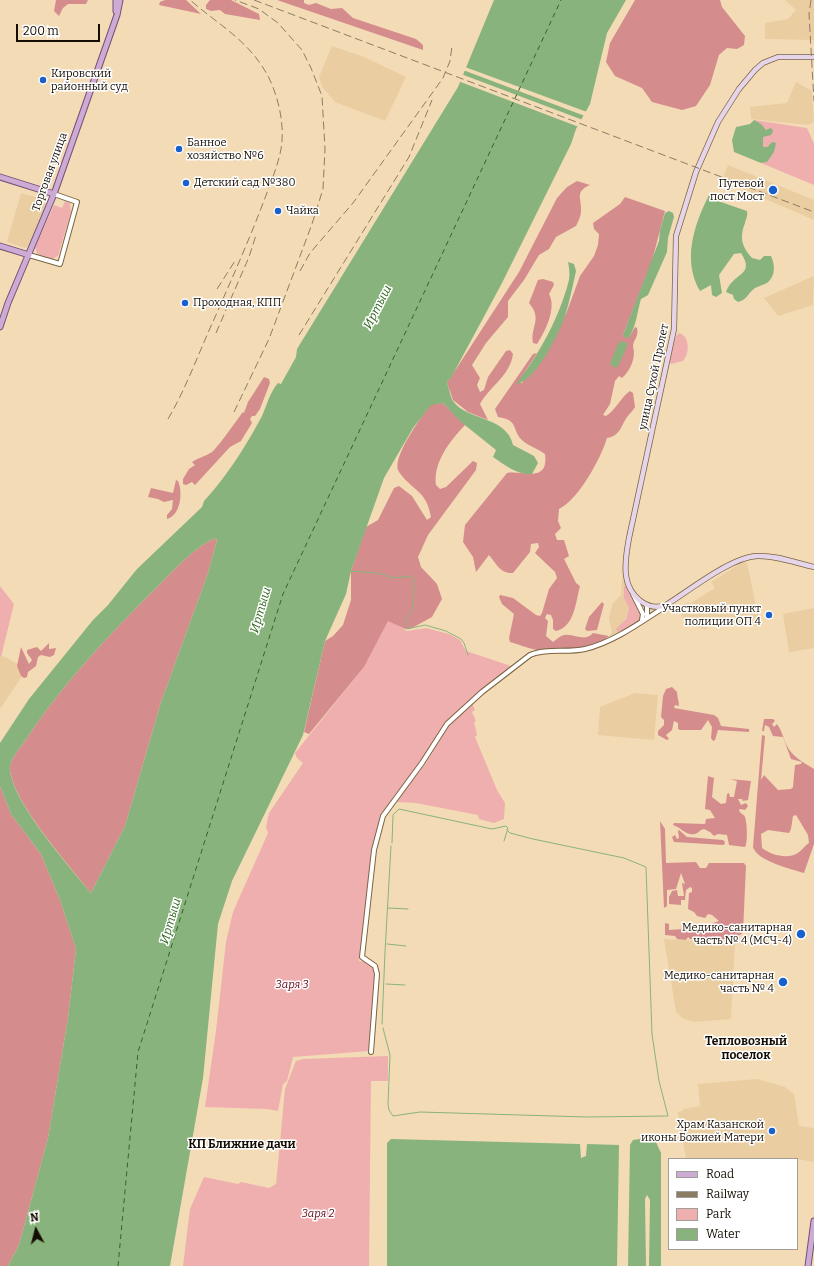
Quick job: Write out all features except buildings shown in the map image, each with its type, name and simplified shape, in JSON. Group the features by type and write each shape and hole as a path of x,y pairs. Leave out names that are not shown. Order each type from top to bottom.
{"main road":[{"name":"Торговая улица","path":"114,22 116,0"},
{"name":"Торговая улица","path":"0,326 54,194 114,22 120,0"},
{"name":"улица Сухой Пролет","path":"632,592 625,574 625,558 674,329 675,243 682,212 706,148 732,99 746,80 759,67 773,59 788,56 814,57"},
{"path":"0,177 54,194"},
{"path":"0,246 29,255"},
{"path":"632,592 636,598 647,605 657,607 666,605 732,564 749,557 766,556 814,567"},
{"path":"808,1266 814,1221"}],"street":[{"path":"29,255 60,264 77,202 54,194"},
{"path":"632,592 642,614 643,618 640,622"},
{"path":"647,605 647,618"},
{"path":"372,1052 377,974 375,966 362,957 375,841 380,822 388,808 420,767 447,724 482,692 525,659 536,653 586,648 615,637 666,605"}],"shaded area":[{"path":"56,0 88,0 86,4 68,4 63,8 59,16 54,11"},
{"path":"165,0 186,0 201,14 159,5 160,2"},
{"path":"210,0 231,0 259,14 260,20 225,14 220,10 211,11 206,9 206,5"},
{"path":"277,0 304,0 304,3 309,5 316,3 331,9 342,8 353,18 416,39 423,45 423,50"},
{"path":"635,0 720,0 722,7 745,36 744,45 737,49 727,48 719,55 710,85 696,106 682,110 652,102 642,88 615,76 606,62 610,43"},
{"path":"785,0 814,0 814,40 765,39 765,23 788,19 796,10"},
{"path":"332,46 364,57 406,77 385,121 335,102 323,88 319,77"},
{"path":"796,82 812,91 814,122 808,125 751,119 750,107 787,103"},
{"path":"728,165 814,200 814,220 722,180"},
{"path":"577,181 590,185 580,193 581,213 576,226 556,237 549,249 539,255 524,280 508,301 508,317 486,343 472,365 480,378 477,385 480,392 484,390 488,377 506,351 510,350 513,354 508,369 480,404 488,420 468,412 453,400 447,383 519,272 557,198 567,187"},
{"path":"21,193 42,199 47,203 32,241 25,248 7,242"},
{"path":"625,197 665,211 652,261 623,335 630,336 635,327 637,328 633,346 634,356 632,363 625,376 622,378 619,376 615,381 610,404 603,415 606,416 630,391 633,393 635,407 617,433 607,438 600,456 581,487 567,504 559,509 558,521 561,528 555,534 557,540 564,540 569,556 564,559 576,583 580,586 574,612 567,624 556,631 553,629 553,620 551,615 547,614 545,618 548,621 546,636 553,642 564,635 572,635 583,638 590,636 593,633 609,636 595,645 578,650 551,652 531,649 510,642 509,638 514,614 502,604 499,597 500,595 513,598 536,615 540,616 549,589 557,578 555,572 535,553 539,547 538,543 531,544 530,552 513,573 502,570 489,555 476,572 473,557 463,542 465,525 507,473 533,474 543,469 545,454 523,441 519,437 512,423 505,418 498,417 495,409 533,354 537,353 518,383 522,383 566,314 580,276 594,256 598,245 599,234 594,229 593,223 620,204"},
{"path":"814,276 813,305 778,316 764,298"},
{"path":"543,279 553,282 554,285 549,294 552,306 549,320 537,344 533,343 536,318 529,303 538,280"},
{"path":"264,377 269,379 270,383 260,409 255,416 252,416 250,419 252,423 241,441 230,447 195,485 192,482 186,485 183,484 183,479 189,469 195,465 192,462 215,449 243,412 244,413 248,402"},
{"path":"443,403 465,425 448,445 440,460 437,468 436,485 440,489 446,487 473,461 477,463 476,470 428,535 418,557 421,567 437,584 442,599 432,617 412,628 405,629 388,621 364,667 309,734 304,732 325,641 333,636 343,625 351,600 351,571 366,527 378,520 394,488 399,486 412,496 427,520 431,517 429,508 422,495 404,478 399,472 397,466 408,438 431,404"},
{"path":"176,480 180,486 180,503 172,517 167,519 167,515 172,509 173,500 164,502 148,497 151,488 173,493"},
{"path":"215,538 217,540 208,573 161,702 125,826 91,893 44,834 21,800 10,770 11,762 54,700 104,642 184,560 199,547"},
{"path":"743,562 747,563 760,625 752,626 712,619 706,630 687,623 677,608 686,603 691,603 715,588 711,582"},
{"path":"623,568 627,585 624,598 629,608 620,633 608,639 612,632 609,619 610,613 613,603 621,595"},
{"path":"602,602 604,604 597,630 587,631 585,629 589,617"},
{"path":"814,608 814,648 789,652 783,614"},
{"path":"49,643 49,649 56,648 54,655 50,657 41,655 38,657 36,666 28,672 27,677 24,678 21,676 17,666 21,647 29,664 32,660 27,653 27,650 37,647 41,651"},
{"path":"0,656 5,657 27,669 0,709"},
{"path":"672,687 677,692 679,704 679,706 675,705 674,708 714,715 718,718 721,726 749,729 749,732 718,730 715,740 713,741 711,738 712,727 708,720 701,730 680,730 678,729 678,723 674,721 672,730 666,735 669,739 667,740 658,735 658,731 664,725 664,720 661,717 663,696 666,689"},
{"path":"635,693 658,695 654,740 598,735 600,707"},
{"path":"764,719 773,719 775,721 772,724 774,727 777,724 781,732 788,749 798,759 814,769 814,844 804,873 783,867 767,860 756,852 753,847 762,735 765,736 761,780 764,775 778,790 791,789 793,787 795,765 801,764 802,762 791,759 783,737 773,736 769,727 765,725 764,731 762,731","holes":["796,815 808,835 809,843 798,853 792,855 779,856 762,848 761,834 768,830 789,833 793,816"]},
{"path":"708,776 714,778 712,797 721,804 726,803 727,794 729,793 730,797 734,797 737,781 730,779 751,781 748,800 743,801 742,799 738,799 741,805 746,803 748,806 745,810 739,810 746,820 747,837 745,847 729,845 727,835 718,834 714,836 704,829 695,834 689,834 673,825 674,823 705,824 706,819 715,818 710,810 705,809"},
{"path":"0,786 11,814 41,854 60,900 76,949 68,1018 48,1138 19,1245 8,1266 0,1266"},
{"path":"660,821 665,829 666,863 696,862 700,868 706,868 709,863 744,863 746,866 743,932 740,935 717,941 706,941 704,937 701,940 690,939 688,937 686,940 677,939 675,936 665,935 665,923 669,924 669,930 684,929 691,932 706,930 710,924 719,921 712,915 708,914 705,918 697,916 694,912 688,909 689,893 692,892 692,888 690,887 686,890 685,900 681,900 681,905 669,904 669,897 672,891 677,890 678,896 684,896 682,883 685,884 681,873 676,889 667,890 667,906 664,908"},
{"path":"679,830 687,837 723,840 725,842 724,845 674,842 672,837 675,835 677,839 679,838"},
{"path":"664,939 735,943 731,1019 694,1022 682,1018 676,1012"},
{"path":"757,1079 785,1087 794,1094 799,1126 814,1128 814,1162 798,1158 686,1158 678,1112 683,1111 683,1109 700,1106 698,1084"}],"green space":[{"path":"754,120 807,128 814,144 814,185 761,163 767,162 772,142 767,147 763,147 763,137 766,130"},
{"path":"65,201 70,203 71,212 58,256 52,259 37,254 35,247 54,205 62,208"},
{"path":"679,333 683,335 687,341 687,354 683,361 671,364 669,360 676,336"},
{"path":"627,585 641,614 641,620 618,633 616,629 626,619 629,608 624,598 624,586"},
{"path":"0,586 14,604 1,657 0,656"},
{"name":"Заря 3","path":"388,620 407,631 426,628 449,634 460,640 466,651 511,666 444,725 422,762 380,817 373,847 359,961 368,962 375,970 369,1051 293,1057 287,1081 283,1084 278,1111 267,1109 205,1107 216,1031 226,942 233,912 268,833 266,827 269,813 303,763 297,758 295,753 364,667"},
{"path":"472,703 475,710 472,712 476,721 474,722 477,735 475,737 497,790 505,803 504,819 494,823 479,819 478,815 416,803 396,802 426,763 448,727"},
{"name":"Заря 2","path":"388,1056 388,1081 371,1081 369,1266 183,1266 190,1209 204,1177 238,1184 241,1182 269,1188 276,1184 285,1089 296,1061 303,1059"}],"water":[{"name":"Иртыш","path":"494,0 626,0 607,33 590,104 576,129 571,144 502,283 447,383 453,401 459,407 503,429 509,436 513,445 534,456 538,463 532,474 521,473 507,466 493,457 496,450 461,422 443,403 431,405 413,428 384,478 351,571 346,594 325,641 303,735 232,881 218,924 203,1078 170,1266 8,1266 19,1245 48,1138 68,1018 76,949 60,900 41,854 11,814 0,786 0,743 29,699 93,620 108,605 137,569 202,507 204,501 228,471 256,427 273,390 278,383 281,384 296,357 297,349 458,87","holes":["215,538 217,540 208,573 161,702 125,826 91,893 56,851 31,816 13,784 10,770 11,762 54,700 104,642 184,560 207,542"]},
{"path":"754,120 761,124 766,130 771,128 773,131 771,135 763,137 763,147 767,147 772,142 776,143 774,152 767,162 761,163 734,152 732,140 736,127 750,124"},
{"path":"709,195 715,200 747,211 742,233 742,242 746,250 752,258 760,260 764,256 771,256 773,263 774,270 770,280 767,283 755,288 745,298 738,302 734,299 733,295 726,292 733,281 745,270 745,260 741,253 734,254 719,275 722,293 716,297 712,295 711,285 700,291 695,279 691,255 692,243 699,218"},
{"path":"669,211 673,213 674,217 668,238 667,252 648,295 641,299 636,322 630,336 628,338 624,337 623,335 659,241 660,230 665,213"},
{"path":"568,262 574,264 576,271 566,313 559,331 547,354 532,374 524,381 516,384 541,348 560,307 569,280"},
{"path":"621,341 627,343 627,346 618,366 615,368 610,364 618,344"},
{"path":"646,1138 656,1142 661,1153 661,1266 649,1266 650,1200 647,1195 645,1199 646,1266 628,1266 630,1145 633,1140"},
{"path":"391,1139 580,1144 581,1158 586,1156 587,1144 619,1145 617,1266 387,1266 387,1143"}],"pier":[{"path":"465,67 587,112 585,116 463,70"},
{"path":"461,74 583,120 579,127 458,81"}],"waterway":[{"path":"350,571 378,573 393,578 411,576 414,579 414,598 412,608 406,622 407,629 425,625 446,631 461,639 468,655"},
{"path":"392,843 393,815 399,809 492,829 506,826 508,828 504,841"},
{"path":"383,1028 390,1055 388,1104 389,1110 393,1116 420,1112 587,1117 668,1116 659,1081 652,1034 646,867 624,858 533,839 510,833 507,830"},
{"path":"382,1024 391,846"},
{"path":"388,908 408,909"},
{"path":"387,944 406,946"},
{"path":"386,984 405,985"}],"ferry route":[{"path":"118,1266 138,1052 283,594 561,0"}],"railway":[{"path":"168,419 187,381 253,228 270,186 281,149 282,140 282,122 276,95 269,78 261,65 244,44 190,0"},
{"path":"234,412 269,339 312,224 323,189 325,149 322,96 302,50 278,23 259,9 235,0"},
{"path":"254,0 814,212"},
{"path":"811,0 809,14 814,101"},
{"path":"300,271 310,253 353,203 443,78 450,61 452,46"},
{"path":"299,335 409,157 432,100"},
{"path":"216,333 249,257 256,235"},
{"path":"217,289 235,261"}],"place":[{"name":"Кировский районный суд","path":"43,80"},
{"name":"Банное хозяйство №6","path":"179,149"},
{"name":"Детский сад №380","path":"186,183"},
{"name":"Путевой пост Мост","path":"773,190"},
{"name":"Чайка","path":"278,211"},
{"name":"Проходная, КПП","path":"185,303"},
{"name":"Участковый пункт полиции ОП 4","path":"769,615"},
{"name":"Медико-санитарная часть № 4 (МСЧ-4)","path":"801,934"},
{"name":"Медико-санитарная часть № 4","path":"783,982"},
{"name":"Храм Казанской иконы Божией Матери","path":"772,1131"}],"district":[{"name":"Тепловозный поселок","path":"746,1049"},
{"name":"КП Ближние дачи","path":"242,1145"}]}
